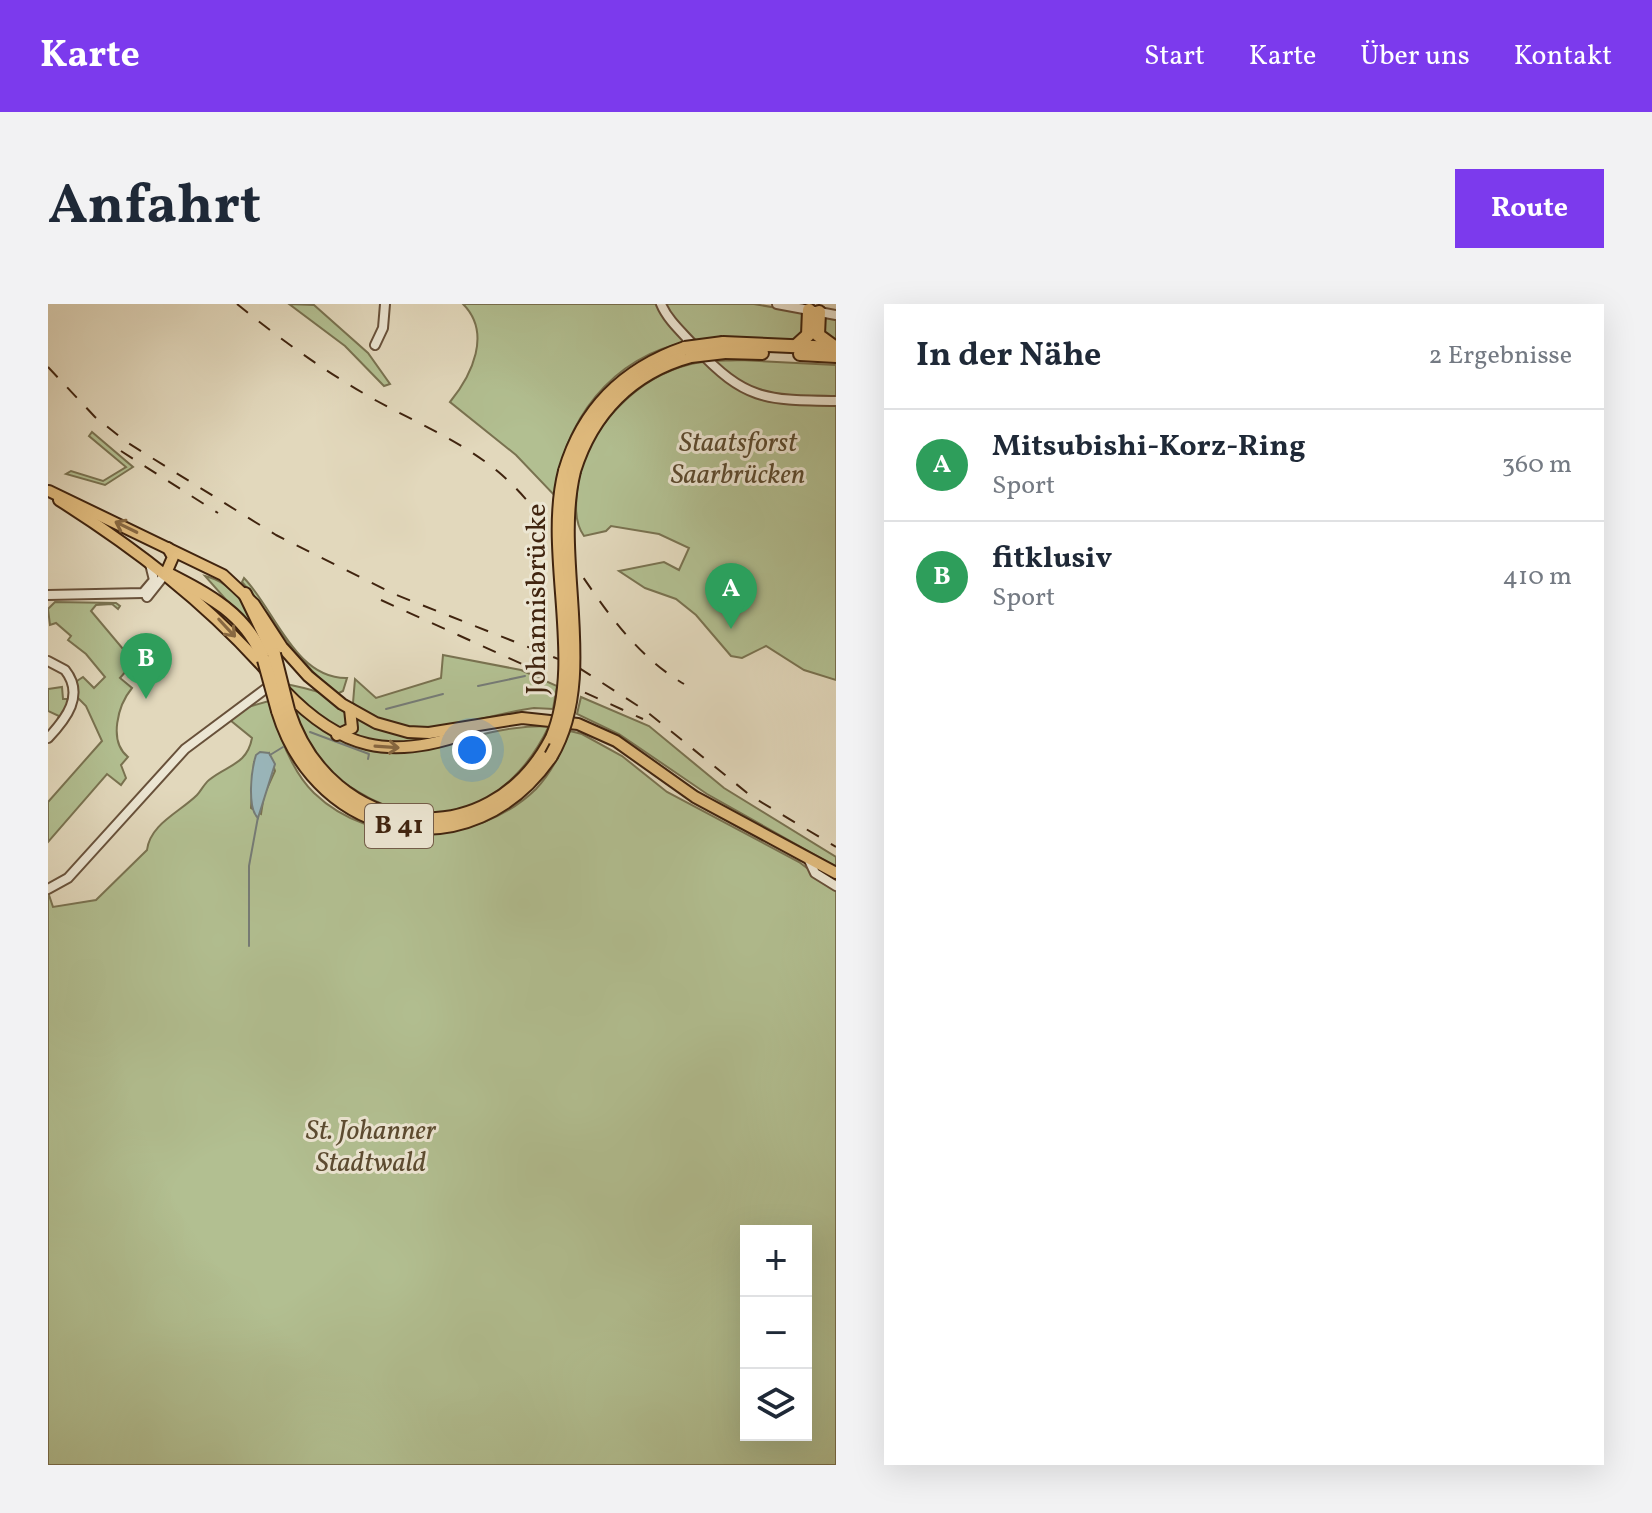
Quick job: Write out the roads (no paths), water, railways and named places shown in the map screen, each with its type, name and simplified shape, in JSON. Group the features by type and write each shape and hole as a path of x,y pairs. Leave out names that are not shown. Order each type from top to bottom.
{"highway":[{"path":"796,346 808,335 814,311"},
{"path":"814,311 818,335 836,347"},
{"name":"B 41","path":"569,471 586,421 614,388 650,363 688,352 724,348 836,347"},
{"name":"B 41","path":"724,348 836,356"},
{"name":"Johannisbrücke","path":"283,711 294,753 326,792 361,815 399,826 441,827 482,816 518,794 551,756 566,722 572,689 569,471"},
{"name":"Johannisbrücke","path":"283,711 302,747 324,777 360,804 387,814 428,818 474,810 510,790 533,767 556,726 564,688 560,517 569,471"},
{"name":"B 41","path":"166,573 231,611 269,657"},
{"name":"B 41","path":"245,594 269,657 283,711"}],"main road":[{"path":"48,491 217,571 245,594 300,668 350,709 376,723 408,732 429,733 536,718 591,729 616,741 680,787 836,873"},
{"path":"48,491 166,573 214,614 303,709 337,735 377,747 409,748 452,738 487,724"},
{"path":"148,561 150,546 164,546"},
{"path":"164,546 173,557 166,573"},
{"path":"337,735 352,728 350,709"}],"street":[{"path":"375,345 383,328 385,304"},
{"path":"661,304 673,323 710,362 745,390 777,400 836,401"},
{"path":"777,304 836,315"},
{"path":"123,596 150,588 155,575 148,561"},
{"path":"48,595 148,597 166,573"},
{"path":"48,661 60,666 69,675 74,697 69,713 48,738"},
{"path":"48,889 68,878 185,749 276,681"},
{"path":"808,858 815,873 836,886"}],"water":[{"path":"260,752 269,753 275,764 258,818 252,806 251,789 254,762"}],"waterway":[{"path":"478,686 525,676"},
{"path":"386,709 443,694"},
{"path":"310,732 369,754 368,759"},
{"path":"270,755 283,747"},
{"path":"249,946 249,866 258,817"}],"railway":[{"path":"237,304 340,379 457,444 502,475 548,526 630,639 655,663 684,684"},
{"path":"48,367 95,417 128,443 276,535 394,594 576,666 646,711 751,796 836,847"},
{"path":"121,451 218,513"},
{"path":"381,600 643,719"}],"place":[{"name":"Mitsubishi-Korz-Ring","path":"731,629"},
{"name":"fitklusiv","path":"146,699"}],"park label":[{"name":"Staatsforst Saarbrücken","path":"738,459"},
{"name":"St. Johanner Stadtwald","path":"371,1147"}]}
